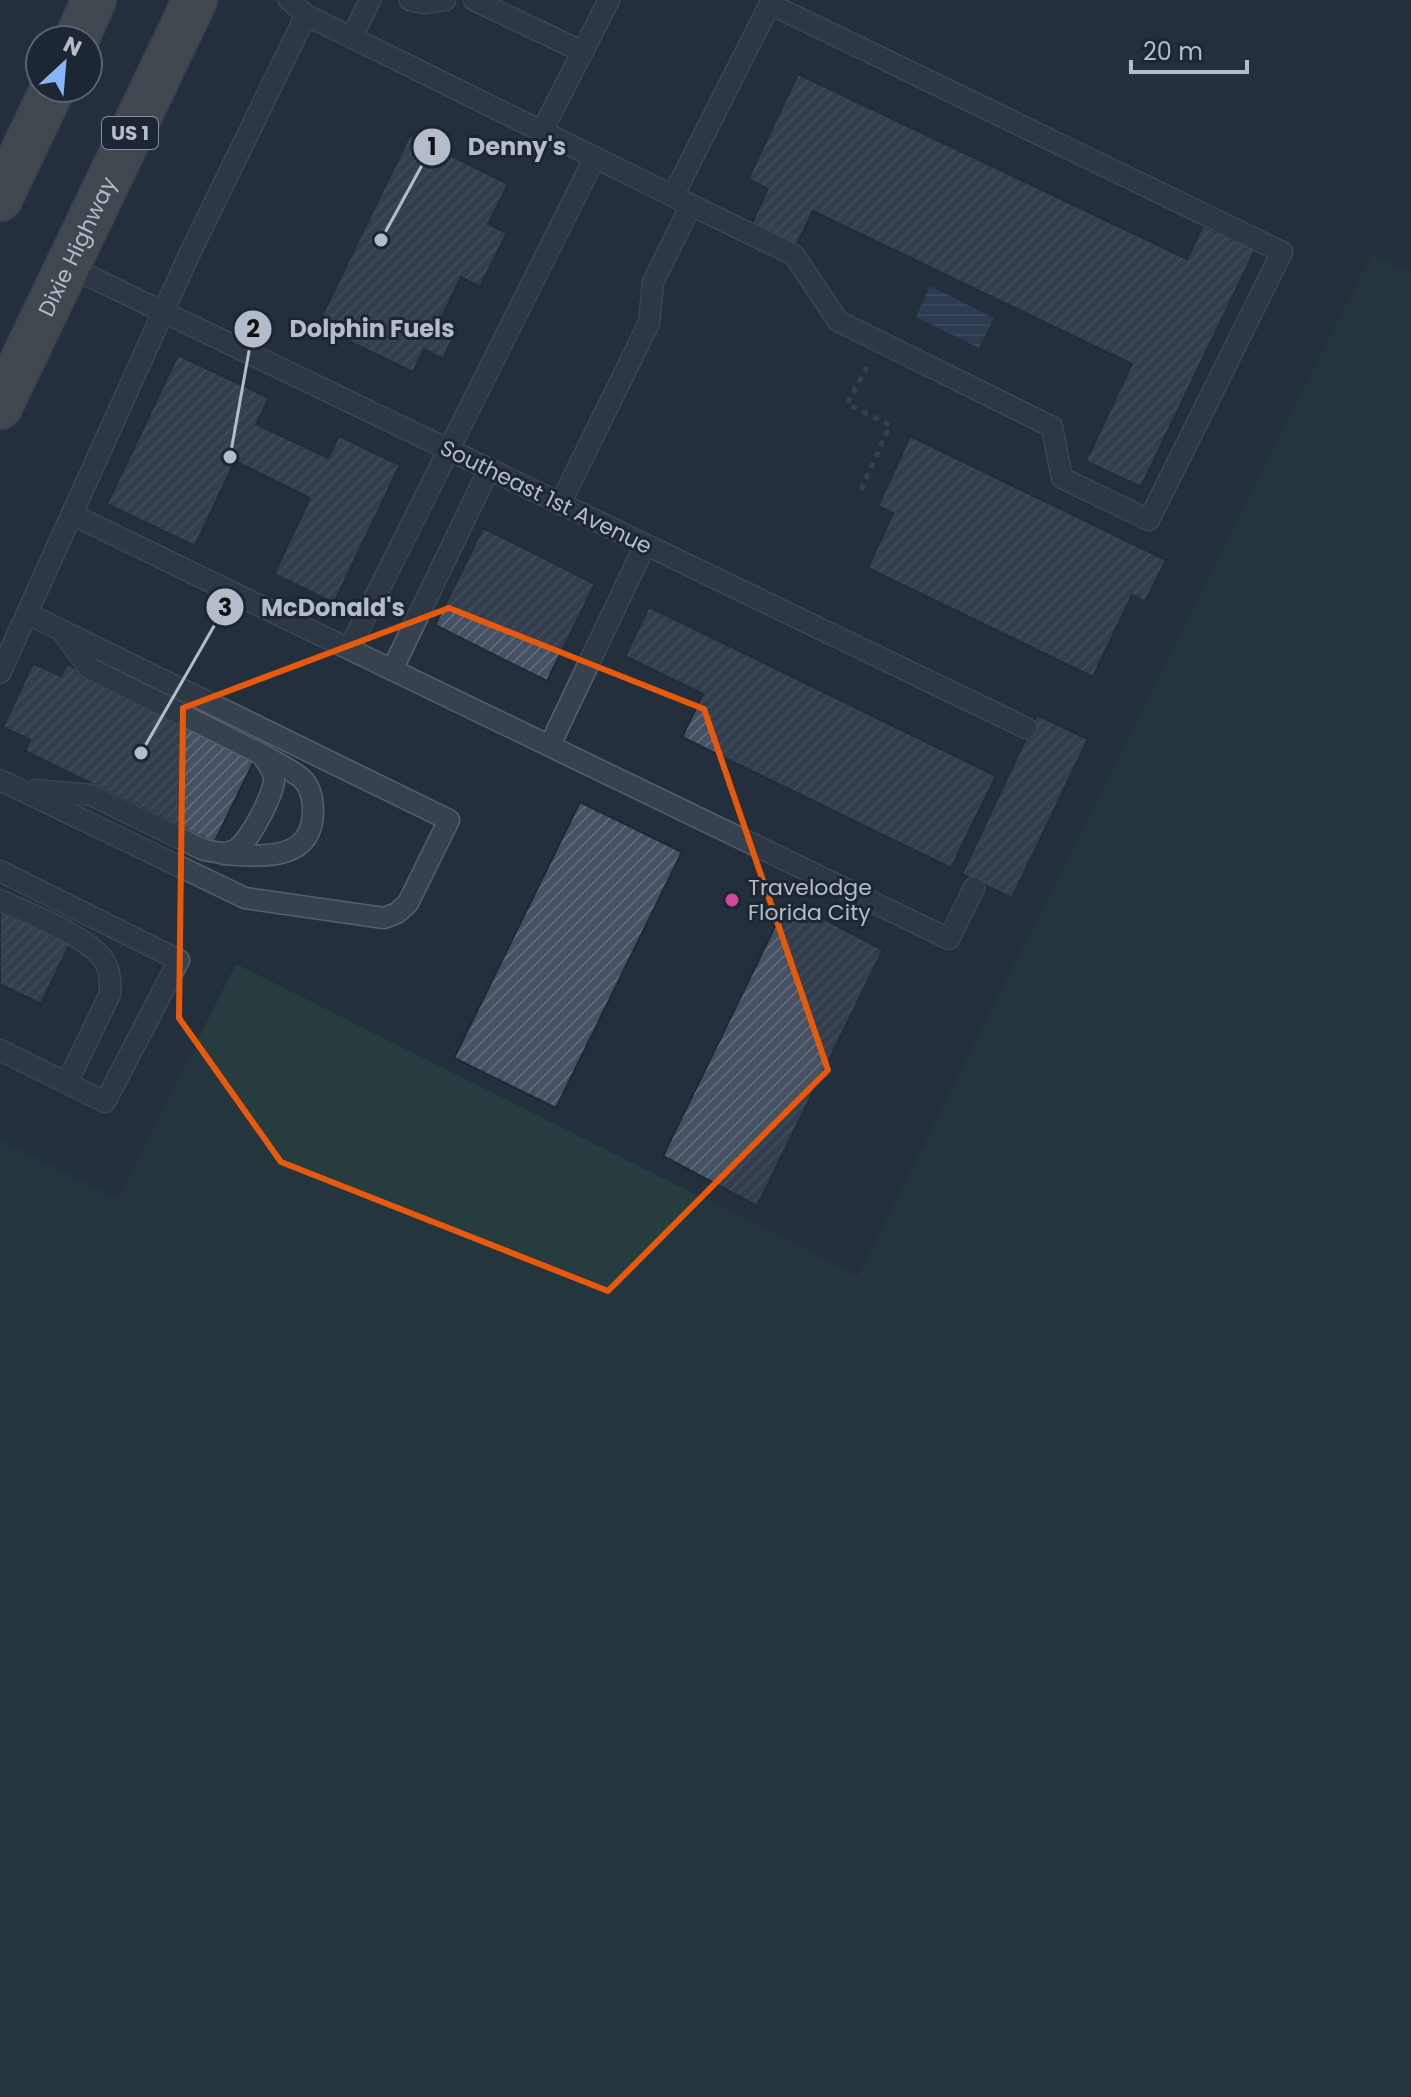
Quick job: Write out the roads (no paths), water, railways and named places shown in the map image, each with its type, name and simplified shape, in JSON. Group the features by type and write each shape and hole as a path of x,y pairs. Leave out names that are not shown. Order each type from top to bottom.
{"highway":[{"path":"83,24 94,0"},
{"name":"Dixie Highway","path":"0,407 195,0"},
{"path":"0,199 20,142 43,104"}],"lane":[{"path":"289,0 306,15 352,37 542,131 682,200 794,255 838,321 1052,427 1062,478 1149,520 1282,252 771,2 682,200 653,282 649,323 560,504"},
{"path":"352,37 370,0"},
{"path":"410,0 424,3 445,0"},
{"path":"474,0 583,52"},
{"path":"542,131 609,0"},
{"path":"0,673 189,255 306,15"},
{"path":"349,649 595,157"},
{"name":"Southeast 1st Avenue","path":"66,265 1026,728"},
{"path":"392,670 489,469"},
{"path":"73,515 949,939 974,888"},
{"path":"550,745 645,545"},
{"path":"10,784 245,898 384,918 397,913 408,903 449,820 28,614"},
{"path":"10,784 91,795 204,850 220,854 269,857 290,851 306,836 313,819 313,798 303,779 261,754 89,668 60,629"},
{"path":"220,854 244,844 272,790 274,779 261,754"},
{"path":"0,871 179,960 105,1102 0,1050"},
{"path":"0,900 94,949 105,962 111,978 110,994 67,1083"}],"water":[{"path":"930,286 994,318 979,348 916,317"}],"place":[{"name":"Denny's","path":"381,240"},
{"name":"Dolphin Fuels","path":"230,457"},
{"name":"McDonald's","path":"141,753"},
{"name":"Travelodge Florida City","path":"732,900"}]}
